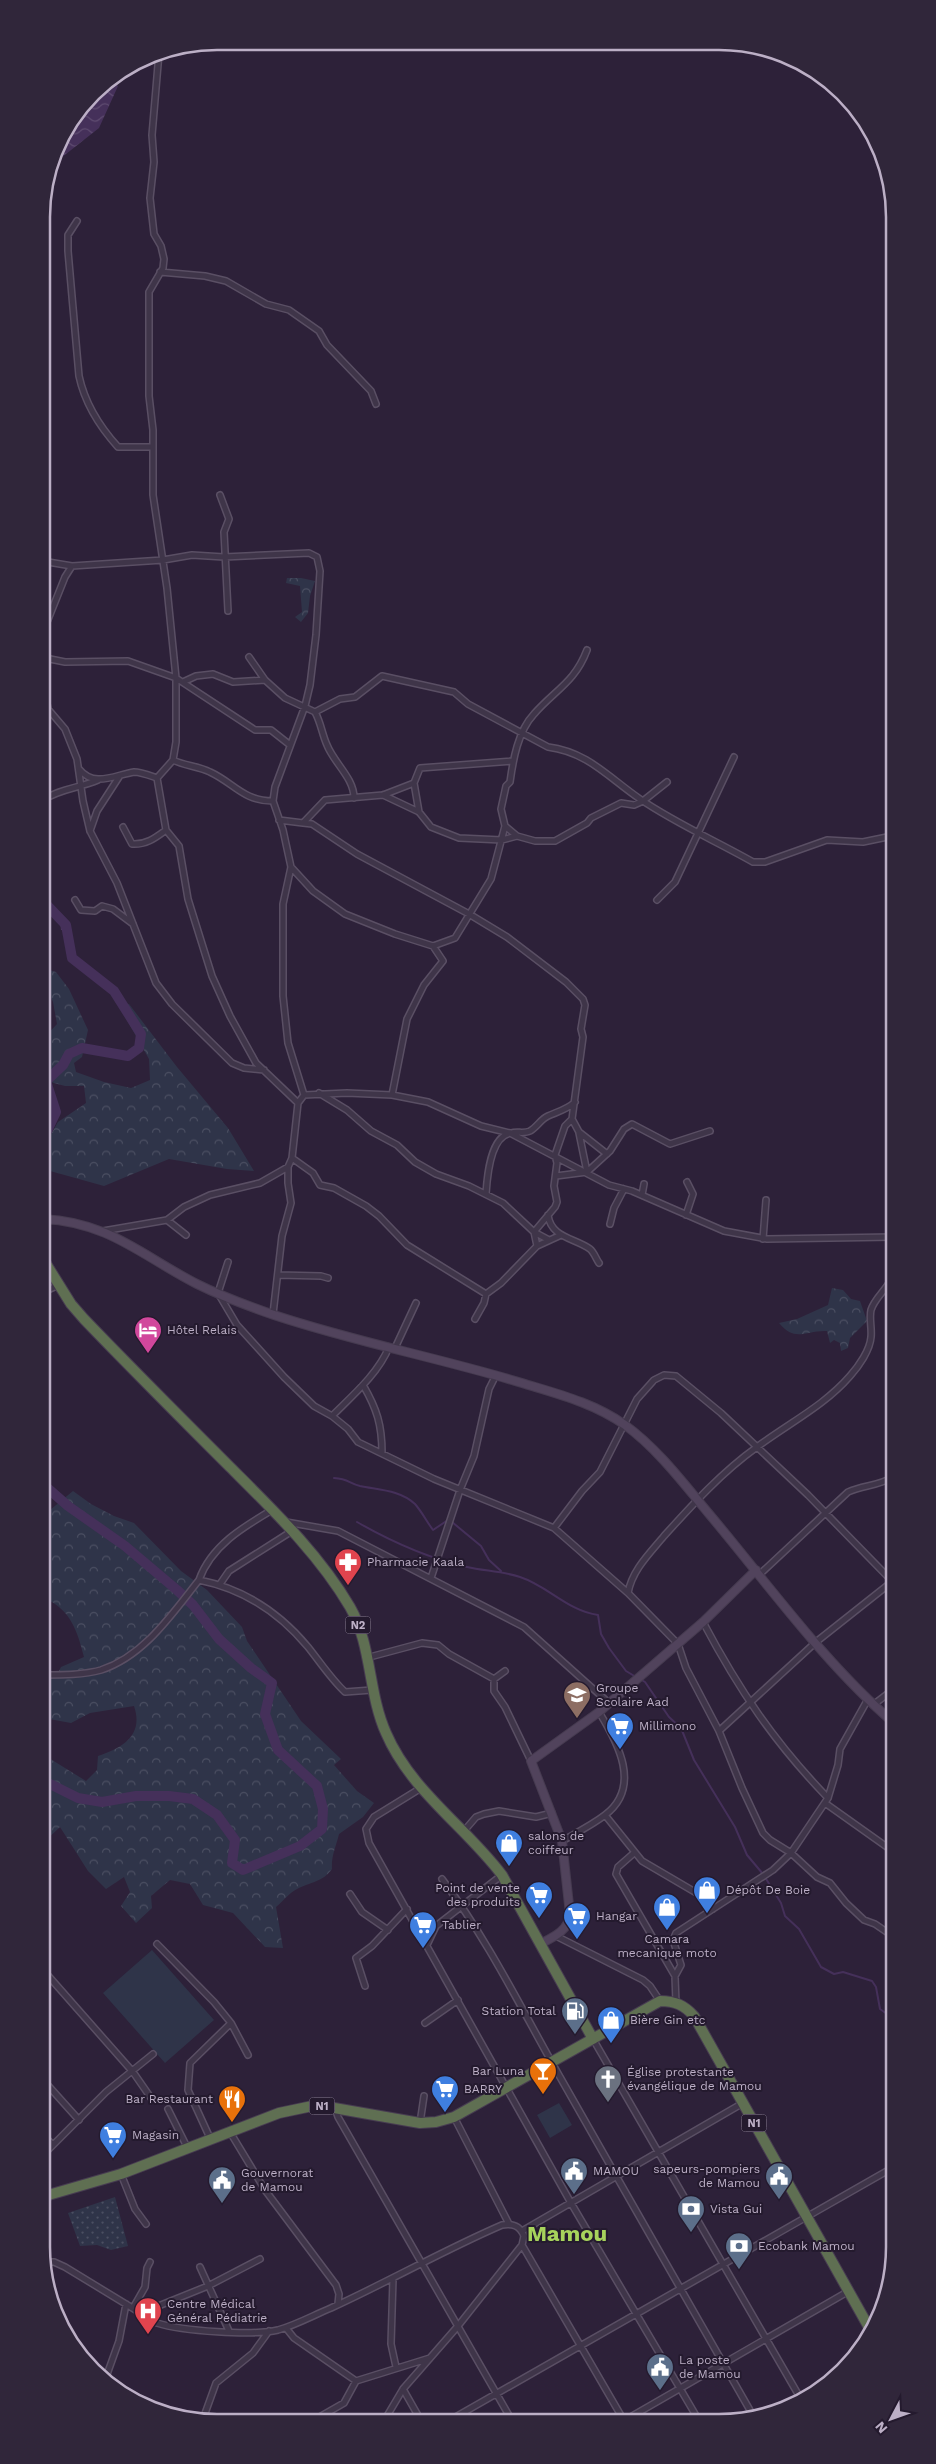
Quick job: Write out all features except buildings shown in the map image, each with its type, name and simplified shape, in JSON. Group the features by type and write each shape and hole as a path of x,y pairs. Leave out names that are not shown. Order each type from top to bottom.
{"highway":[{"name":"N2","path":"50,1270 71,1304 91,1326 292,1531 350,1607 359,1627 378,1716 394,1751 421,1788 485,1853 502,1875 542,1943 593,2039"},
{"name":"N1","path":"50,2195 121,2174 210,2138 279,2113 317,2105 420,2123 436,2122 454,2117 660,2001"},
{"path":"660,2001 676,2003"},
{"name":"N1","path":"676,2003 686,2008 694,2016 867,2323"}],"street":[{"path":"158,61 152,135 154,162 150,198 154,234 161,246 164,259 160,272 149,292 149,396 153,430 153,495 164,560 176,678 176,742 172,760 157,778 166,830 179,846 188,898 212,976 230,1016 256,1062 298,1103"},
{"path":"76,221 68,235 68,251 79,376 83,395 92,413 118,447 153,447"},
{"path":"160,272 205,276 226,281 266,304 289,310 319,331 327,344 371,391 376,404"},
{"path":"220,495 229,519 224,532 228,611"},
{"path":"50,562 72,566 164,560 192,555 224,557 309,553 317,557 320,571 316,635 305,706 290,745 273,801 291,868 283,904 283,996 288,1044 304,1095"},
{"path":"50,614 65,577 72,566"},
{"path":"291,868 313,891 345,914 395,934 433,946 455,938 491,879 505,826 501,809 506,786 510,782 512,760 523,732 532,716 572,679 588,650"},
{"path":"249,656 265,680 285,698 315,712 320,721 327,746 354,789 354,798"},
{"path":"50,659 65,662 128,662 176,678 255,730 271,730 290,745"},
{"path":"183,682 196,676 213,674 233,682 265,680"},
{"path":"315,712 340,699 355,697 382,676 454,692 468,704 548,747 562,749 598,766 643,801 757,863 773,860 827,840 863,842 886,837"},
{"path":"50,711 65,729 77,759 90,831 108,863 156,983 172,1004 232,1063 244,1068 264,1070"},
{"path":"657,900 675,882 734,756"},
{"path":"172,760 185,766 210,772 234,789 258,801 273,801"},
{"path":"512,760 420,768 414,783 420,812 431,827 460,838 502,840 517,836"},
{"path":"79,768 90,778 98,780"},
{"path":"50,795 54,792 81,788 98,780 136,772 157,778"},
{"path":"90,831 97,811 119,777"},
{"path":"505,826 517,836 535,841 555,841 587,823 591,818 621,804 634,805 643,801 668,782"},
{"path":"303,822 326,800 383,795 414,783"},
{"path":"383,795 420,812"},
{"path":"279,820 312,824 357,854 469,914 507,937 566,982 583,998 585,1005 581,1029 583,1037 576,1102 572,1119 565,1126 555,1155 558,1163 554,1186 557,1202 534,1232"},
{"path":"123,827 132,844 153,840 166,830"},
{"path":"75,900 81,910 95,911 102,906 113,909 134,925"},
{"path":"392,1095 407,1019 424,985 443,961 433,946"},
{"path":"319,1093 347,1110 371,1132 397,1145 415,1162 436,1174 486,1194 503,1203 534,1232 549,1240"},
{"path":"273,1314 282,1236 291,1203 288,1167 292,1158 298,1103 304,1095 319,1093 392,1095 428,1102 481,1126 510,1133 610,1185 642,1195 724,1231 764,1239 886,1237"},
{"path":"486,1194 488,1171 499,1140 510,1133 526,1133 548,1116 570,1107 576,1102"},
{"path":"572,1119 579,1132 586,1172"},
{"path":"556,1176 586,1172 607,1154 624,1129 632,1124 670,1144 710,1131"},
{"path":"579,1132 607,1154"},
{"path":"292,1158 313,1173 320,1185 334,1188 366,1206 379,1216 407,1245 486,1294"},
{"path":"103,1231 167,1220 184,1207 210,1195 260,1183 288,1167"},
{"path":"686,1215 692,1194 687,1182"},
{"path":"642,1195 644,1184"},
{"path":"610,1224 614,1208 624,1189"},
{"path":"764,1239 766,1200"},
{"path":"548,1215 549,1224 561,1235 591,1250 599,1263"},
{"path":"50,1219 72,1221 122,1239 198,1284 273,1314 496,1375 597,1408 625,1425 645,1442 696,1499 816,1642 870,1702 886,1716"},
{"path":"167,1220 186,1235"},
{"path":"534,1232 537,1246"},
{"path":"475,1319 484,1303 486,1294 501,1283 537,1246 561,1235"},
{"path":"228,1262 218,1293 237,1325 284,1377 314,1406 332,1416 358,1442 460,1490 554,1528 628,1593 678,1644 686,1668 719,1731 763,1833 770,1840 791,1853 817,1877 830,1883 846,1903 864,1920 875,1924 886,1932"},
{"path":"278,1275 321,1276 328,1278"},
{"path":"50,1289 59,1285"},
{"path":"628,1593 630,1582 645,1558 696,1499 756,1447 830,1398 851,1375 863,1359 872,1338 870,1313 874,1304 886,1289"},
{"path":"332,1416 363,1385 392,1348 416,1303"},
{"path":"432,1578 460,1490 474,1456 489,1389 496,1375"},
{"path":"554,1528 582,1491 600,1472 637,1399 654,1380 664,1376 676,1376 721,1413 886,1574"},
{"path":"363,1385 376,1407 382,1436 382,1453"},
{"path":"531,1761 612,1701 848,1492 886,1481"},
{"path":"50,1675 62,1676 100,1670 125,1658 159,1630 199,1580 202,1572 230,1536 273,1510"},
{"path":"283,1521 338,1531 524,1627 612,1701"},
{"path":"220,1584 229,1572 292,1531"},
{"path":"199,1580 220,1584 265,1606 286,1622 345,1692 372,1690"},
{"path":"719,1731 816,1642 886,1587"},
{"path":"703,1622 749,1703 795,1764 826,1801 886,1846"},
{"path":"366,1658 422,1643 438,1645 449,1654 494,1679"},
{"path":"494,1679 505,1671"},
{"path":"494,1679 494,1691 505,1707 531,1761 562,1841 570,1920 556,1936 542,1943"},
{"path":"676,2003 675,1976 680,1965 673,1940 676,1933 773,1870 791,1853 826,1801 838,1765 840,1749 870,1702 886,1693"},
{"path":"562,1841 605,1815 621,1796 624,1773 620,1750 599,1712"},
{"path":"421,1788 374,1817 366,1829 369,1843 571,2203 695,2414"},
{"path":"464,1832 476,1817 484,1814 499,1812 536,1817 552,1813"},
{"path":"605,1815 634,1853 654,1870 700,1895 713,1909"},
{"path":"634,1853 618,1867 616,1874 675,1976"},
{"path":"427,1945 436,1926 502,1875"},
{"path":"442,1879 462,1905 501,1970 750,2411"},
{"path":"350,1894 362,1912 388,1930"},
{"path":"365,1986 356,1958 388,1930 407,1909"},
{"path":"556,1936 643,1980 650,1986 660,2001"},
{"path":"157,1944 214,2002 230,2023 248,2055"},
{"path":"50,1978 133,2072 151,2098"},
{"path":"425,2023 458,2000"},
{"path":"210,2138 188,2090 190,2063 230,2023"},
{"path":"593,2039 798,2394"},
{"path":"50,2148 106,2092 153,2054"},
{"path":"50,2088 79,2120"},
{"path":"420,2123 424,2096"},
{"path":"522,2231 742,2103"},
{"path":"335,2107 338,2117 508,2414"},
{"path":"168,2109 188,2147"},
{"path":"388,2414 403,2389 458,2326 522,2245 524,2236 522,2231 509,2224 454,2117"},
{"path":"230,2131 265,2190 336,2285 339,2294 338,2304"},
{"path":"50,2142 53,2145"},
{"path":"461,2414 808,2218 886,2172"},
{"path":"121,2174 134,2209 146,2224"},
{"path":"51,2262 65,2266 141,2313 168,2326 196,2330 269,2332 286,2328 393,2279 494,2228 509,2224"},
{"path":"522,2245 620,2414"},
{"path":"141,2313 208,2286 260,2259"},
{"path":"133,2308 145,2287 147,2268 150,2262"},
{"path":"200,2267 229,2331"},
{"path":"393,2279 392,2344 396,2367"},
{"path":"637,2414 849,2291"},
{"path":"108,2372 118,2341 126,2304"},
{"path":"286,2328 294,2338 356,2381"},
{"path":"205,2414 216,2383 253,2353 269,2332"},
{"path":"325,2414 344,2403 356,2381 430,2358"},
{"path":"403,2389 417,2414"}],"green space":[{"path":"287,578 315,581 310,596 308,613 301,622 295,617 302,612 300,586 286,583"},
{"path":"50,970 56,972 69,989 88,1030 82,1057 74,1063 76,1072 104,1082 131,1088 150,1080 149,1059 119,1006 129,1004 177,1067 228,1128 254,1171 227,1169 169,1159 104,1186 50,1171 50,1136 58,1122 86,1103 84,1086 65,1086 50,1082 50,1032 57,1024 50,996"},
{"path":"832,1288 843,1290 851,1299 860,1301 867,1321 850,1338 848,1348 841,1351 840,1343 834,1340 830,1343 827,1331 796,1334 791,1333 779,1323 797,1319 828,1305"},
{"path":"73,1491 91,1504 114,1516 134,1523 181,1571 207,1590 242,1627 247,1641 301,1721 341,1759 334,1765 357,1791 374,1803 363,1817 339,1834 333,1856 332,1869 325,1877 294,1891 276,1907 283,1948 265,1947 233,1913 203,1905 190,1884 170,1880 151,1896 152,1908 136,1923 121,1906 130,1892 124,1877 106,1889 88,1871 60,1827 50,1836 50,1759 86,1781 97,1770 98,1756 116,1749 129,1739 134,1732 136,1716 134,1706 90,1713 71,1723 50,1719 50,1677 56,1677 61,1667 84,1657 72,1622 61,1608 50,1601 50,1510"},
{"path":"152,1950 214,2020 165,2063 103,1993"},
{"path":"559,2103 572,2125 550,2138 537,2115"},
{"path":"115,2197 128,2246 111,2250 97,2245 80,2246 68,2213"}],"water":[{"path":"116,84 118,86 99,128 61,158 67,143 85,115 107,91"},
{"path":"50,903 70,927 61,930 60,922 50,913"}],"waterway":[{"path":"50,908 66,925 72,958 114,991 141,1034 139,1048 128,1056 82,1048 69,1054 63,1065 50,1077"},
{"path":"50,1093 56,1112 50,1124"},
{"path":"334,1478 343,1479 360,1486 389,1491 409,1499 420,1510 433,1530 448,1520"},
{"path":"50,1490 68,1506 125,1546 177,1590 193,1605 219,1639 251,1668 272,1683 265,1714 278,1750 317,1786 323,1809 322,1829 300,1846 243,1870 232,1863 235,1840 217,1815 193,1799 169,1796 136,1796 102,1802 78,1798 50,1784"},
{"path":"357,1522 397,1543 438,1559 467,1567 507,1573 520,1577 540,1586 577,1609 598,1615 601,1634 609,1648 626,1671 636,1677"},
{"path":"452,1522 481,1546 489,1560 501,1571"},
{"path":"640,1679 645,1682 669,1717 681,1728 694,1760 735,1827 747,1855 763,1874 781,1903 785,1916 799,1929 821,1967 834,1974 843,1972 872,1981 876,1987 880,2009 886,2013"}],"place":[{"name":"Hôtel Relais","path":"148,1354"},
{"name":"Pharmacie Kaala","path":"348,1586"},
{"name":"Groupe Scolaire Aad","path":"577,1719"},
{"name":"Millimono","path":"620,1750"},
{"name":"salons de coiffeur","path":"509,1867"},
{"name":"Dépôt De Boie","path":"707,1914"},
{"name":"Point de vente des produits","path":"539,1919"},
{"name":"Camara mecanique moto","path":"667,1931"},
{"name":"Hangar","path":"577,1940"},
{"name":"Tablier","path":"423,1949"},
{"name":"Station Total","path":"575,2035"},
{"name":"Bière Gin etc","path":"611,2044"},
{"name":"Bar Luna","path":"543,2095"},
{"name":"Église protestante évangélique de Mamou","path":"608,2103"},
{"name":"BARRY","path":"445,2113"},
{"name":"Bar Restaurant","path":"232,2123"},
{"name":"Magasin","path":"113,2159"},
{"name":"MAMOU","path":"574,2195"},
{"name":"sapeurs-pompiers de Mamou","path":"779,2200"},
{"name":"Gouvernorat de Mamou","path":"222,2204"},
{"name":"Vista Gui","path":"691,2233"},
{"name":"Ecobank Mamou","path":"739,2270"},
{"name":"Centre Médical Général Pédiatrie","path":"148,2335"},
{"name":"La poste de Mamou","path":"660,2391"}],"district":[{"name":"Mamou","path":"567,2233"}]}
